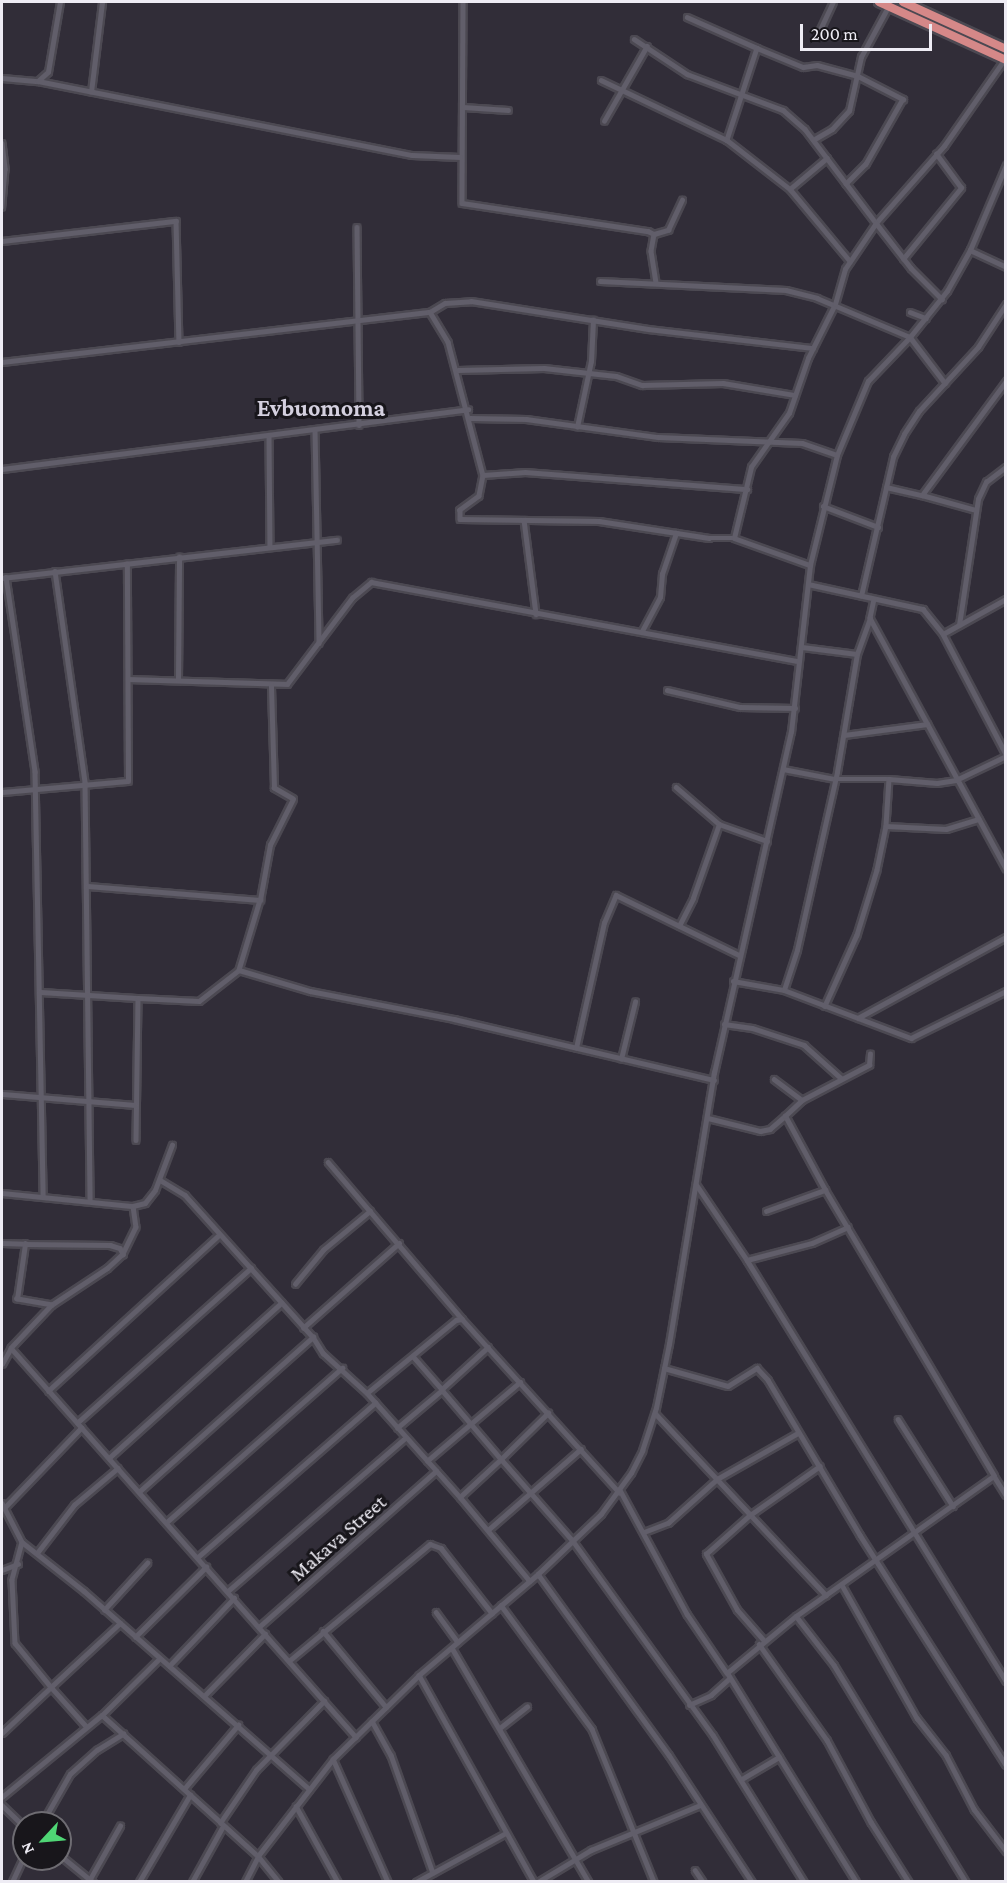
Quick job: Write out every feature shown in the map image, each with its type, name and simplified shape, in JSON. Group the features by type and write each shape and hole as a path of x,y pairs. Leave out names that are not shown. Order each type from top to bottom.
{"highway":[{"path":"879,2 1005,60"},
{"path":"903,2 1005,49"}],"street":[{"path":"38,81 51,68 60,2"},
{"path":"91,92 102,2"},
{"path":"463,2 460,199 470,207 519,209 654,234 668,230 682,200"},
{"path":"819,34 833,2"},
{"path":"813,140 832,129 849,111 861,57 889,6"},
{"path":"687,17 803,67 817,65 858,76 903,99 866,164 846,184"},
{"path":"634,39 687,74 783,110 813,140 903,259 942,299"},
{"path":"604,121 647,46"},
{"path":"727,140 757,48"},
{"path":"734,538 755,457 771,440 795,395 813,348 835,304 850,261 876,223 936,154 1005,60"},
{"path":"2,78 38,81 412,154 460,157"},
{"path":"600,80 727,140 790,189 850,261"},
{"path":"462,107 508,110"},
{"path":"2,142 5,181 2,207"},
{"path":"903,259 961,188 936,154"},
{"path":"790,189 826,158"},
{"path":"244,1881 258,1856 333,1760 419,1676 538,1575 573,1541 619,1491 642,1451 655,1413 664,1368 724,1024 767,841 795,708 810,565 837,454 868,381 942,299 970,250 1005,165"},
{"path":"2,241 176,221 179,342"},
{"path":"357,227 359,425"},
{"path":"654,234 651,251 656,282"},
{"path":"970,250 1005,267"},
{"path":"600,281 786,290 835,304 910,337 945,383"},
{"path":"2,362 430,312 444,303 471,301 593,320 813,348"},
{"path":"861,596 886,487 904,434 945,383 978,347 1005,304"},
{"path":"430,312 440,324 458,370 483,475 479,496 460,510 460,519 599,521 676,533 734,538 810,565"},
{"path":"910,312 926,318"},
{"path":"577,427 586,374 591,361 593,320"},
{"path":"458,370 544,368 616,376 642,385 723,383 795,395"},
{"path":"922,495 1005,381"},
{"path":"2,469 359,425 468,409"},
{"path":"470,418 526,420 658,437 802,442 837,454"},
{"path":"315,430 319,643"},
{"path":"269,436 270,546"},
{"path":"959,625 976,510 986,482 1005,467"},
{"path":"483,475 525,472 747,489"},
{"path":"886,487 976,510"},
{"path":"823,506 878,527"},
{"path":"524,520 536,614"},
{"path":"642,632 660,597 662,574 676,533"},
{"path":"43,1196 44,1096 39,992 35,788 4,577 337,540"},
{"path":"178,557 178,680"},
{"path":"2,792 128,781 130,679 127,564"},
{"path":"56,570 85,783 91,995 90,1201"},
{"path":"130,679 271,685 291,682 363,585 371,582 443,592 536,614 799,661"},
{"path":"783,769 836,779 888,779 937,783 956,780 1005,755 943,634 923,609 808,584"},
{"path":"784,990 797,950 836,779 857,654 874,599"},
{"path":"943,634 1005,599"},
{"path":"870,618 1005,869"},
{"path":"802,647 857,654"},
{"path":"39,992 200,1001 239,970 260,900 270,845 293,799 274,788 271,685"},
{"path":"668,690 740,706 795,708"},
{"path":"844,735 927,724"},
{"path":"825,1006 856,935 886,826 888,779"},
{"path":"676,787 719,824 767,841"},
{"path":"886,826 946,829 978,819"},
{"path":"679,926 693,898 719,824"},
{"path":"87,886 260,900"},
{"path":"576,1048 604,923 614,897 630,900 739,955"},
{"path":"858,1018 1005,937"},
{"path":"239,970 310,991 714,1080"},
{"path":"733,981 784,990 911,1038 1005,991"},
{"path":"136,1140 138,998"},
{"path":"621,1059 635,1002"},
{"path":"724,1024 752,1028 804,1045 841,1078"},
{"path":"708,1118 760,1131 770,1129 802,1100 869,1065 870,1054"},
{"path":"774,1079 802,1100"},
{"path":"2,1094 136,1105"},
{"path":"785,1116 825,1190 1005,1495"},
{"path":"2,1193 133,1206 145,1203 160,1180 172,1145"},
{"path":"328,1162 462,1319 619,1491 644,1532 687,1614 729,1676 856,1881"},
{"path":"160,1180 185,1195 313,1337 323,1353 368,1394 460,1497 530,1581"},
{"path":"696,1184 747,1260 1005,1681"},
{"path":"765,1211 825,1190"},
{"path":"2,1364 11,1348 52,1305 108,1268 123,1254 136,1227 133,1206"},
{"path":"295,1284 323,1250 370,1211"},
{"path":"747,1260 812,1243 848,1227"},
{"path":"48,1391 219,1235"},
{"path":"2,1243 110,1245 120,1248 123,1254"},
{"path":"303,1328 399,1243"},
{"path":"25,1244 17,1299 52,1305"},
{"path":"251,1268 79,1426 3,1505 22,1542 120,1623 309,1788"},
{"path":"109,1458 281,1303"},
{"path":"368,1394 456,1320 462,1319"},
{"path":"140,1491 313,1337"},
{"path":"397,1428 488,1347"},
{"path":"11,1348 79,1426 168,1521 356,1737"},
{"path":"413,1357 573,1541 742,1779 804,1881"},
{"path":"168,1521 342,1368"},
{"path":"664,1368 728,1386 759,1369 1005,1765"},
{"path":"427,1461 520,1382"},
{"path":"198,1557 375,1403"},
{"path":"460,1497 548,1413"},
{"path":"655,1413 826,1595"},
{"path":"898,1419 952,1506"},
{"path":"644,1532 682,1515 717,1479 798,1433"},
{"path":"228,1591 405,1438"},
{"path":"488,1530 580,1449"},
{"path":"820,1466 750,1515 708,1551 706,1558 737,1610 828,1740 871,1822 909,1881"},
{"path":"36,1553 74,1505 118,1468"},
{"name":"Makava Street","path":"259,1627 436,1472"},
{"path":"689,1705 711,1695 762,1643 796,1616 879,1561 915,1532 994,1476"},
{"path":"22,1542 12,1580 15,1643 86,1726"},
{"path":"289,1661 430,1544 441,1548 492,1613"},
{"path":"2,1570 18,1563"},
{"path":"104,1610 147,1563"},
{"path":"135,1637 206,1566"},
{"path":"538,1575 669,1755 752,1881"},
{"path":"842,1585 917,1718 946,1755 974,1809 1005,1851"},
{"path":"169,1666 234,1598"},
{"path":"501,1605 592,1729 654,1881"},
{"path":"436,1612 458,1642"},
{"path":"796,1616 834,1665 966,1881"},
{"path":"2,1733 120,1623"},
{"path":"323,1631 386,1707"},
{"path":"204,1696 265,1634"},
{"path":"452,1648 501,1727 589,1881"},
{"path":"2,1797 102,1714 159,1659"},
{"path":"419,1676 506,1833 536,1881 633,1833 700,1805"},
{"path":"192,1881 221,1824 271,1755 324,1701"},
{"path":"501,1727 526,1707"},
{"path":"102,1714 258,1856 279,1881"},
{"path":"372,1721 391,1755 433,1873"},
{"path":"184,1789 238,1725"},
{"path":"49,1811 70,1774 97,1750 123,1734"},
{"path":"742,1779 779,1757"},
{"path":"333,1760 388,1881"},
{"path":"139,1881 190,1795"},
{"path":"296,1806 338,1881"},
{"path":"72,1864 92,1880 120,1826"},
{"path":"416,1881 506,1833"},
{"path":"695,1869 703,1881"}],"district":[{"name":"Evbuomoma","path":"321,408"}]}
